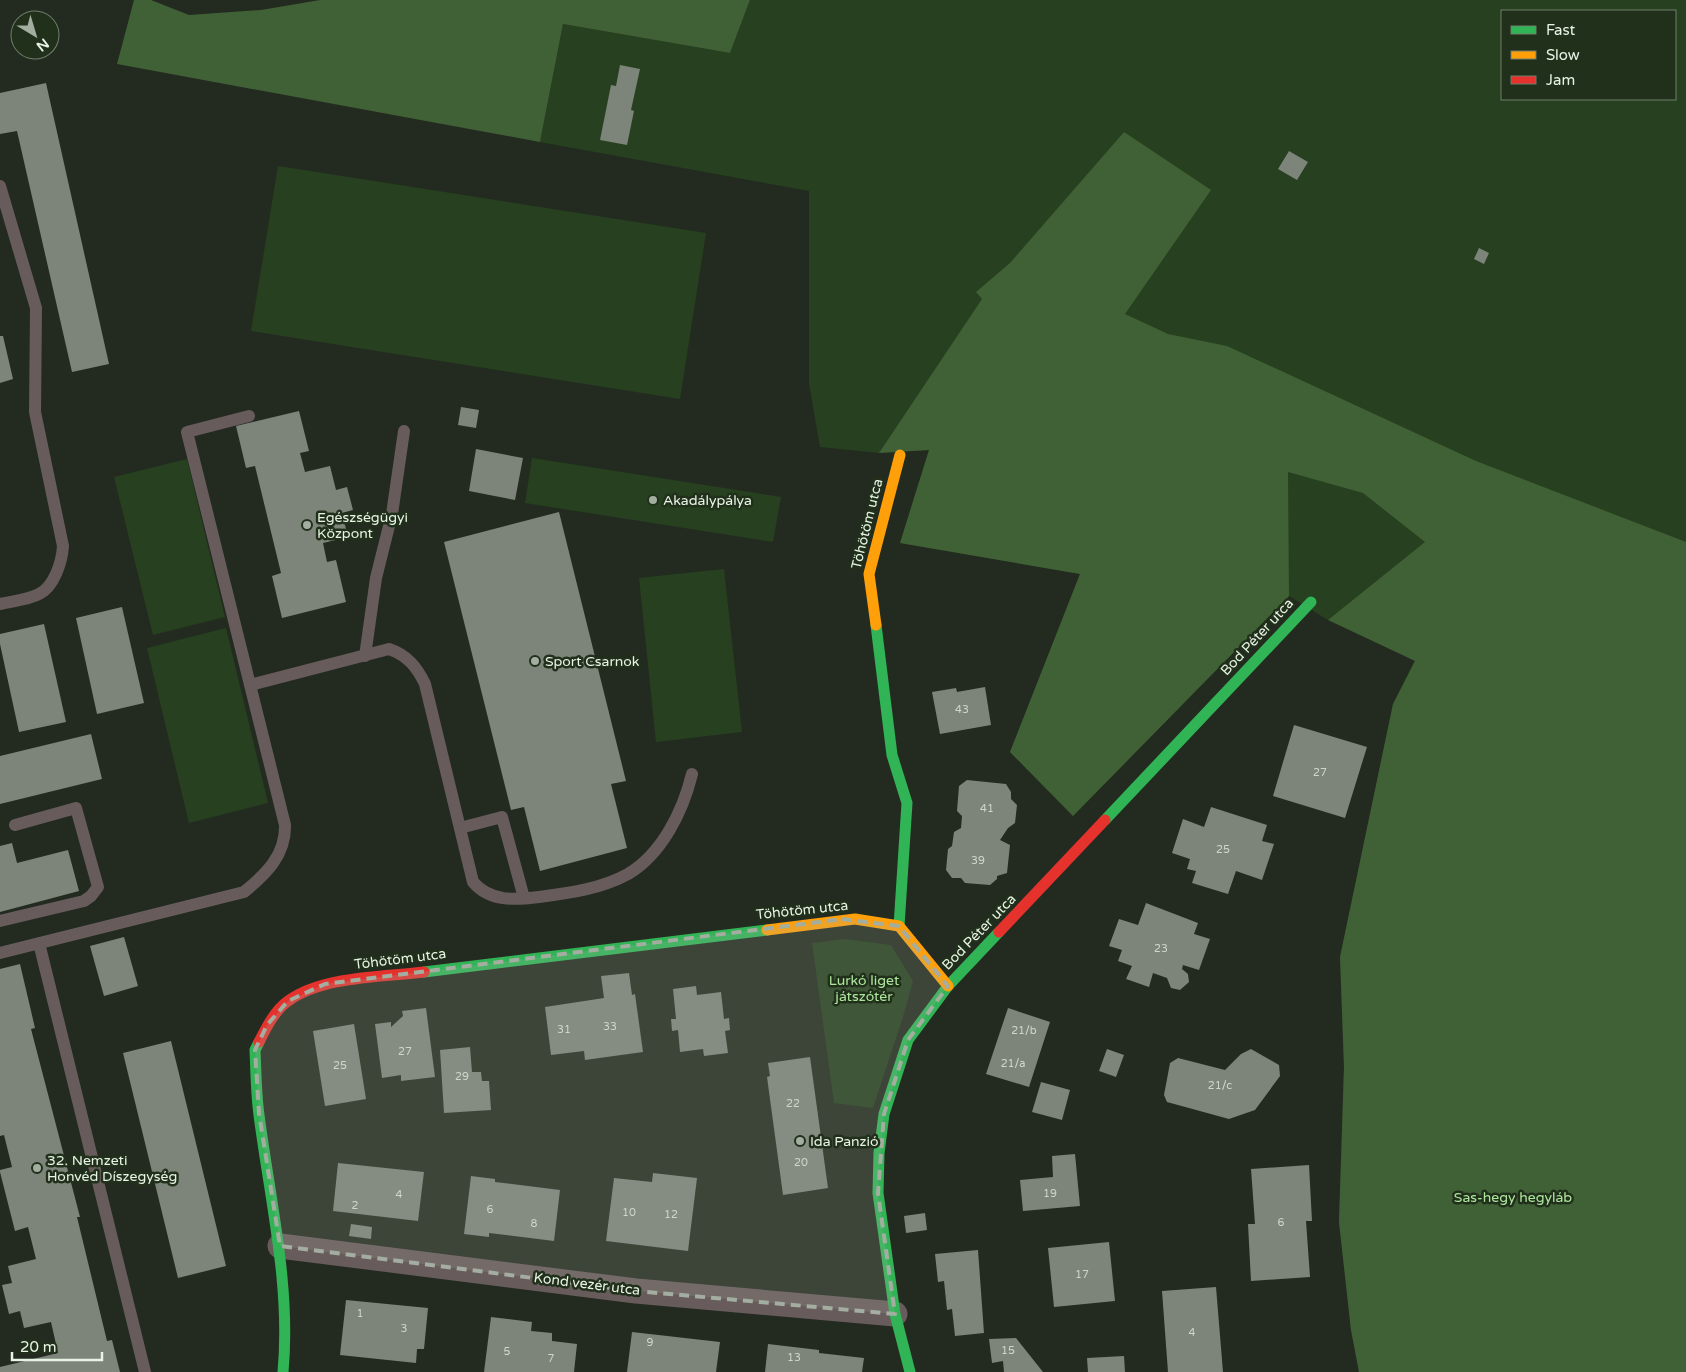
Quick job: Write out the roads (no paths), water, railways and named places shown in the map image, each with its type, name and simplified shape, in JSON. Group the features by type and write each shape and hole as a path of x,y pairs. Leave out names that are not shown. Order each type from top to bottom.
{"street":[{"name":"Töhötöm utca","path":"283,1372 286,1350 280,1246 259,1113 255,1076 255,1050 267,1026 288,1001 325,984 842,919 855,919 899,926 907,803 892,755 869,574 900,455"},
{"name":"Bod Péter utca","path":"910,1372 895,1314 878,1193 879,1153 884,1114 908,1040 948,986 1311,602"},
{"path":"899,926 948,986"},
{"name":"Kond vezér utca","path":"280,1246 636,1290 895,1314"}],"lane":[{"path":"0,186 36,308 35,412 63,546 62,562 55,576 40,594 0,604"},
{"path":"0,953 244,892 269,869 279,855 285,835 285,825 187,432 249,416"},
{"path":"365,656 376,578 392,514 404,431"},
{"path":"250,685 389,649 400,652 419,673 425,684 473,882 488,895 498,898 524,898 575,892 608,882 629,873 656,848 676,820 685,800 692,774"},
{"path":"0,921 84,900 92,896 98,887 76,808 15,824"},
{"path":"460,828 502,817 524,898"},
{"path":"39,943 145,1372"}],"place":[{"name":"Akadálypálya","path":"653,500"},
{"name":"Egészségügyi Központ","path":"307,525"},
{"name":"Sport Csarnok","path":"535,661"},
{"name":"Ida Panzió","path":"800,1141"},
{"name":"32. Nemzeti Honvéd Díszegység","path":"37,1168"}],"park label":[{"name":"Lurkó liget játszótér","path":"864,988"},
{"name":"Sas-hegy hegyláb","path":"1513,1197"}]}
